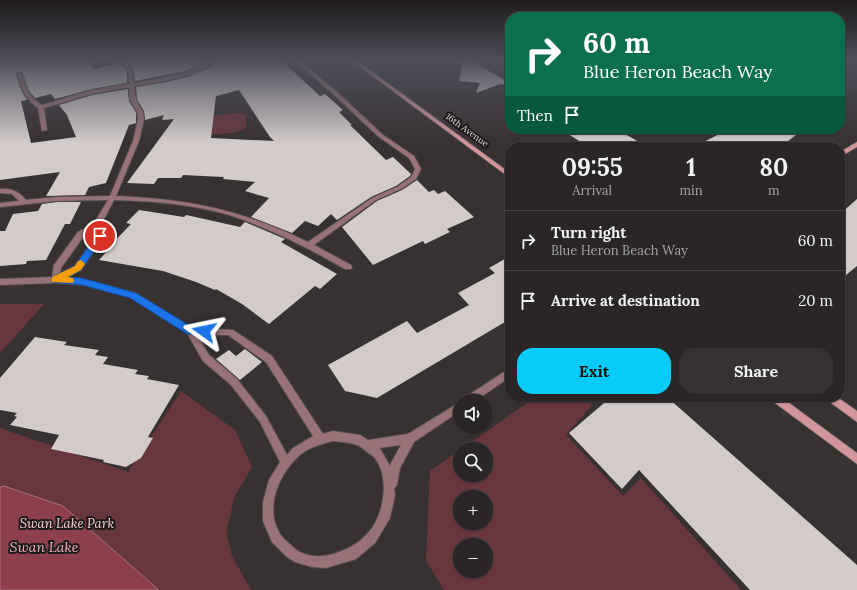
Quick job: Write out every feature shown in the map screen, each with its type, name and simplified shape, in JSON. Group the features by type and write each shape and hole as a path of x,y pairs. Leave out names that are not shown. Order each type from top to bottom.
{"main road":[{"name":"16th Avenue","path":"390,88 505,172"},
{"path":"845,152 857,144"},
{"path":"781,402 857,459"},
{"path":"837,402 857,417"}],"street":[{"path":"24,88 30,100 42,107 91,92 121,88"},
{"path":"55,280 57,268 81,234 97,225 112,198 126,166 140,129 141,119 140,112 133,100 131,88"},
{"path":"309,245 374,199 399,188 414,178 418,169 412,157 381,136 329,88"},
{"path":"42,107 44,130"},
{"path":"0,191 11,190 24,202"},
{"path":"0,205 24,202 112,198 149,200 202,206 243,218 309,245 348,267"},
{"path":"55,280 78,268 100,236 97,225"},
{"path":"0,282 55,280 82,282 133,295 190,331 206,358 234,382 262,419 285,462"},
{"path":"190,331 230,332 269,359 320,438"},
{"path":"477,394 505,375"},
{"path":"368,445 410,439 453,411"},
{"path":"390,491 384,463 377,453 368,445 345,436 320,438 302,447 285,462 276,475 270,490 268,506 270,521 275,536 284,547 296,556 309,561 332,561 348,556 362,548 383,522 389,507 390,491 395,467 410,439"}],"green space":[{"path":"239,113 246,115 246,127 237,132 172,139 166,136 171,123 177,119"},
{"path":"0,304 44,304 0,353"},
{"name":"Swan Lake Park","path":"181,391 235,430 252,467 235,496 226,532 232,556 251,590 0,590 0,428 128,472"},
{"path":"529,402 590,402 592,405 566,435 623,496 641,478 741,590 444,590 426,560 430,471 453,455 453,482 493,482 493,442 471,442 483,434 493,434 493,427"}],"water":[{"name":"Swan Lake","path":"4,486 63,506 159,590 0,590 0,487"}],"building":[{"path":"0,88 20,88 27,100 21,101 31,143 76,137 67,115 59,105 92,95 128,89 129,101 136,112 136,123 129,125 106,183 89,187 85,195 46,196 60,172 0,180"},
{"path":"28,88 101,88 55,99 51,94 35,98"},
{"path":"136,88 311,88 320,96 325,94 343,110 339,112 352,125 350,125 386,160 393,157 411,174 396,186 371,197 337,220 331,214 318,226 305,221 292,233 251,217 269,198 245,191 255,182 223,179 224,177 183,175 181,178 158,178 154,184 127,183 174,119 162,120 164,115 145,120 144,111 137,100","holes":["239,90 274,141 211,138 216,96"]},
{"path":"478,88 491,88 476,93"},
{"path":"568,134 625,134 639,142 581,142"},
{"path":"719,134 797,134 787,142 704,142"},
{"path":"417,180 429,192 434,190 438,194 445,191 474,217 447,229 450,232 425,244 423,241 373,265 342,227 377,201 402,190"},
{"path":"857,199 857,266 845,276 845,210"},
{"path":"56,202 81,202 70,224 65,224 46,260 27,261 26,264 0,266 0,231 5,231 13,214 38,211 42,204"},
{"path":"139,210 184,217 186,215 240,227 245,222 285,239 281,242 337,274 320,289 315,286 269,324 242,304 216,289 215,290 163,271 99,260 107,251 106,250 131,224 126,223"},
{"path":"505,259 505,322 377,398 345,391 328,365 407,321 417,333 469,305 458,293 495,273 489,268"},
{"path":"35,337 67,342 64,345 99,350 95,355 108,357 103,364 138,370 135,374 149,376 147,379 179,385 148,437 153,438 141,458 126,467 103,462 104,460 51,449 59,435 10,425 17,417 14,416 17,413 0,410 0,378"},
{"path":"245,349 262,362 240,380 216,359 229,350 236,356"},
{"path":"605,402 673,402 857,565 857,590 750,590 639,470 622,489 569,433"}],"slow traffic":[{"path":"70,281 55,280 78,268 81,264"}],"route":[{"path":"100,236 78,268 55,280 82,282 133,295 190,331 204,331"}]}
